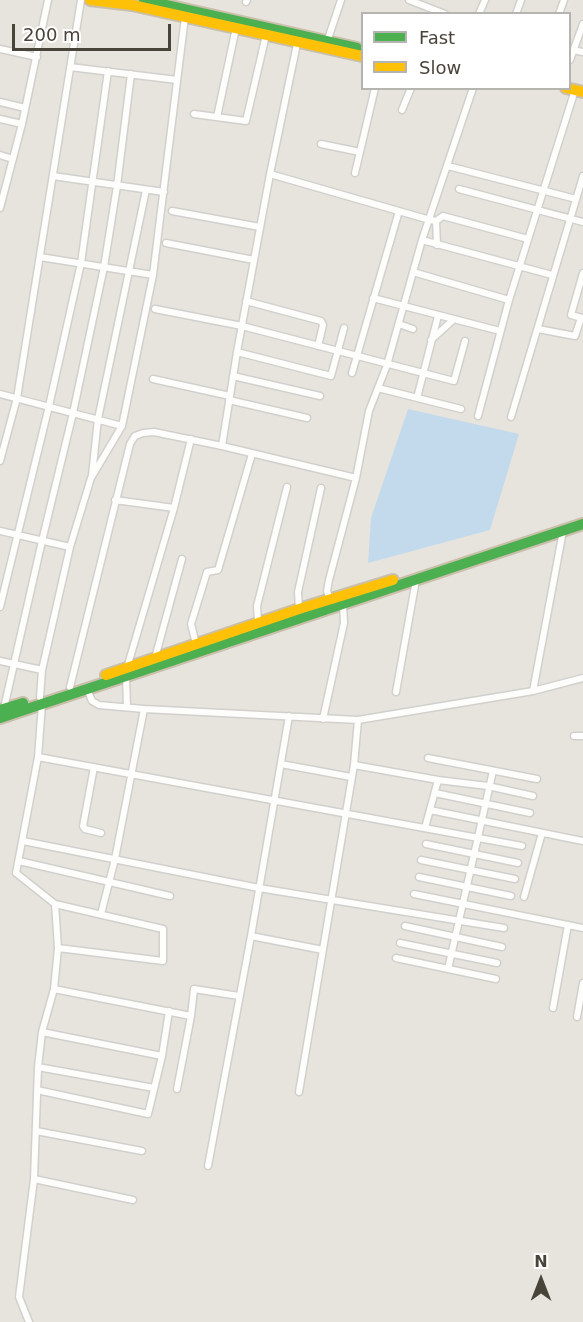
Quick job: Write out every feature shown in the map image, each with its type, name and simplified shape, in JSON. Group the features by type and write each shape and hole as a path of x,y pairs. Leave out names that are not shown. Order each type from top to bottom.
{"highway":[{"path":"90,0 132,5 266,35 361,49"},
{"path":"144,0 361,55"},
{"path":"1,712 87,689 155,658 299,609 417,573 583,516"},
{"path":"41,700 70,687 126,672 416,580 583,524"}],"street":[{"path":"0,208 22,124 48,0"},
{"path":"0,460 17,398 81,0"},
{"path":"327,42 341,0"},
{"path":"409,0 440,12"},
{"path":"91,478 122,426 153,275 185,17"},
{"path":"571,57 583,24"},
{"path":"217,117 236,28"},
{"path":"194,114 246,121 266,35"},
{"path":"222,446 246,301 298,39"},
{"path":"0,49 37,57"},
{"path":"573,50 583,52"},
{"path":"70,67 177,80"},
{"path":"0,607 81,263 108,71"},
{"path":"1,712 15,664 104,267 131,74"},
{"path":"478,416 509,300 539,210 575,88"},
{"path":"355,173 375,90"},
{"path":"402,110 410,90"},
{"path":"330,599 327,591 328,580 356,478 369,411 387,365 422,240 433,221 472,90"},
{"path":"0,102 25,108"},
{"path":"0,118 22,124"},
{"path":"321,144 360,152"},
{"path":"0,155 13,159"},
{"path":"448,166 576,199"},
{"path":"270,174 433,221 443,216 528,239"},
{"path":"53,176 164,192"},
{"path":"511,417 583,176"},
{"path":"459,189 583,222"},
{"path":"58,948 163,961 163,929 56,904 16,873 38,757 42,670 70,547 91,478 98,419 146,190"},
{"path":"172,211 260,227"},
{"path":"352,373 399,211"},
{"path":"433,221 437,244"},
{"path":"422,240 552,275"},
{"path":"166,243 254,260"},
{"path":"40,257 153,275"},
{"path":"413,272 509,300"},
{"path":"538,329 575,336 582,318 571,315 583,273"},
{"path":"373,298 500,331"},
{"path":"246,301 321,321 323,325 318,346"},
{"path":"155,309 242,326 454,381 465,341"},
{"path":"417,398 438,316"},
{"path":"430,340 453,320"},
{"path":"399,324 413,329"},
{"path":"237,352 331,376 344,328"},
{"path":"233,376 320,396"},
{"path":"153,379 306,418"},
{"path":"378,388 461,409"},
{"path":"0,394 122,426"},
{"path":"70,687 115,500 130,444 135,436 142,432 154,432 191,439 356,478"},
{"path":"127,707 126,672 174,508 191,439"},
{"path":"196,644 191,624 207,572 218,570 252,454"},
{"path":"258,623 257,606 287,487"},
{"path":"299,609 298,592 321,488"},
{"path":"115,500 174,508"},
{"path":"0,531 70,547"},
{"path":"533,691 563,531"},
{"path":"155,658 182,559"},
{"path":"396,692 416,580"},
{"path":"323,719 344,623 343,603"},
{"path":"0,661 42,670"},
{"path":"87,689 95,704 144,709 358,720 533,691 583,678"},
{"path":"101,914 110,883 144,709"},
{"path":"207,1166 251,936 289,716"},
{"path":"298,1092 354,765 358,720"},
{"path":"574,736 583,736"},
{"path":"38,757 522,846"},
{"path":"428,758 537,779"},
{"path":"280,764 351,777"},
{"path":"354,765 438,780 488,786 533,796"},
{"path":"94,767 83,826 85,829 101,833"},
{"path":"448,969 480,820 493,771"},
{"path":"424,828 438,780"},
{"path":"435,793 530,813"},
{"path":"430,810 583,842"},
{"path":"524,897 542,833"},
{"path":"23,841 259,888 504,928"},
{"path":"426,844 518,863"},
{"path":"421,860 515,879"},
{"path":"19,861 170,896"},
{"path":"419,877 512,896"},
{"path":"414,894 583,928"},
{"path":"29,1322 19,1297 34,1179 38,1067 42,1032 54,989 58,948 56,904"},
{"path":"554,1008 568,925"},
{"path":"405,926 502,947"},
{"path":"251,936 323,950"},
{"path":"400,943 497,963"},
{"path":"396,958 496,979"},
{"path":"577,1017 583,982"},
{"path":"177,1089 194,988 239,996"},
{"path":"54,989 191,1016"},
{"path":"37,1090 148,1114 162,1056 169,1011"},
{"path":"42,1032 162,1056"},
{"path":"38,1067 154,1088"},
{"path":"36,1131 141,1151"},
{"path":"34,1179 133,1200"}],"shaded area":[{"path":"0,0 583,0 583,1322 0,1322"}],"water":[{"path":"408,409 519,434 490,530 368,563 371,518"}],"traffic: fast":[{"path":"144,0 357,48"},
{"path":"0,718 583,524"},
{"path":"0,710 23,703"}],"traffic: slow":[{"path":"90,0 132,5 361,56"},
{"path":"571,89 583,92"},
{"path":"106,675 299,609 393,580"}]}
